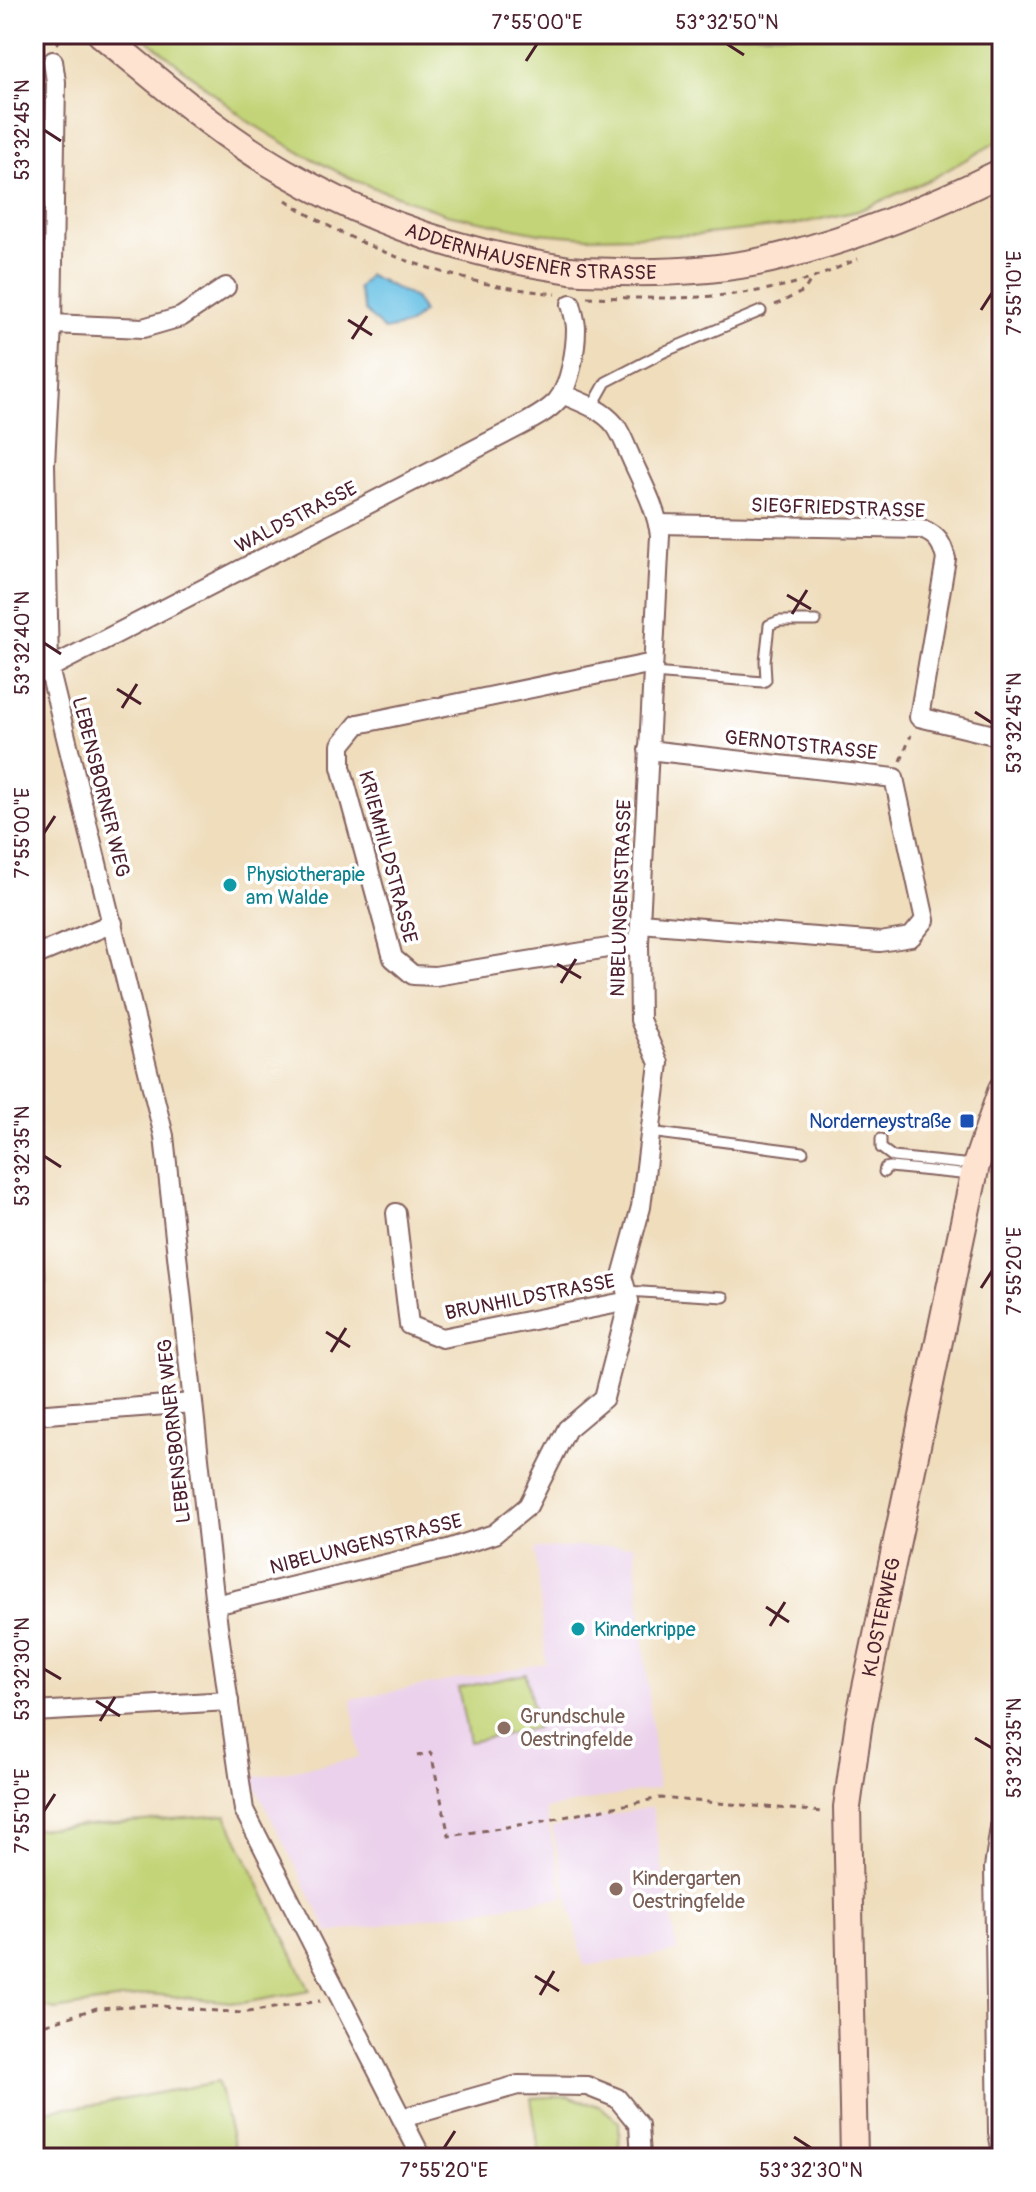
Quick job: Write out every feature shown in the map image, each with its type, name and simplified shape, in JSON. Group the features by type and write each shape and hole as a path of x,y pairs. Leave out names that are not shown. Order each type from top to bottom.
{"street":[{"name":"ADDERNHAUSENER STRASSE","path":"101,34 219,130 284,172 333,198 372,216 437,239 506,258 573,271 656,272 787,256 938,203 1002,172"},
{"name":"LEBENSBORNER WEG","path":"53,61 56,82 54,185 43,324 39,464 41,672 113,923 164,1136 215,1605 244,1810 422,2158"},
{"path":"34,184 54,185"},
{"path":"564,389 573,360 576,326 571,304 573,271"},
{"path":"43,324 143,328 181,317 226,287"},
{"name":"NIBELUNGENSTRASSE","path":"215,1605 448,1549 494,1534 528,1506 567,1429 604,1398 628,1296 622,1276 641,1207 659,1063 640,1020 639,943 660,535 617,427 564,389"},
{"name":"WALDSTRASSE","path":"41,672 520,426 554,404 564,389"},
{"name":"SIEGFRIEDSTRASSE","path":"658,524 922,529 934,534 943,545 946,559 919,717"},
{"name":"KRIEMHILDSTRASSE","path":"639,943 435,976 413,975 393,958 341,767 341,745 358,724 653,668"},
{"path":"919,717 1002,737"},
{"name":"GERNOTSTRASSE","path":"640,923 880,942 911,937 925,920 894,778 648,750"},
{"path":"34,956 113,923"},
{"name":"KLOSTERWEG","path":"854,2158 847,1807 859,1721 975,1170 1002,1089"},
{"name":"BRUNHILDSTRASSE","path":"396,1213 409,1325 442,1338 628,1296"},
{"path":"34,1415 193,1403"},
{"path":"34,1712 229,1701"},
{"path":"1002,1813 994,1868 993,1932 998,2132 1002,2153"},
{"path":"402,2118 518,2085 587,2086 617,2098 639,2125 641,2158"}],"lane":[{"path":"592,407 606,382 666,351 761,311"},
{"path":"653,668 763,682 766,680 769,625 779,621 816,621"},
{"path":"650,1132 803,1152"},
{"path":"881,1139 881,1148 893,1157 975,1170"},
{"path":"884,1172 885,1168 890,1167 975,1170"},
{"path":"628,1296 724,1297"}],"path":[{"path":"761,311 804,291 812,278"},
{"path":"894,778 919,717"},
{"path":"417,1756 431,1753 449,1836 660,1798 825,1812 847,1807"},
{"path":"34,2024 43,2025 97,2008 149,2005 241,2013 340,1998"}],"shaded area":[{"name":"Grundschule Oestringfelde","path":"634,1545 658,1788 545,1809 564,1897 329,1933 251,1778 359,1758 352,1699 546,1663 535,1549"},
{"name":"Kindergarten Oestringfelde","path":"652,1807 677,1952 584,1966 552,1827"}],"green space":[{"path":"140,34 1002,34 1002,139 933,178 858,211 793,225 697,235 587,237 539,233 446,214 356,181 249,122"},
{"path":"34,1161 46,1283 34,1283"},
{"path":"526,1674 537,1728 469,1742 458,1688"},
{"path":"226,1815 310,1991 242,2003 150,1994 56,2010 34,2005 34,1829"},
{"path":"218,2082 237,2158 34,2158 34,2112 93,2105"},
{"path":"568,2096 601,2107 619,2122 620,2158 540,2158 531,2098"}],"water":[{"path":"369,275 415,298 423,312 408,325 384,330 365,311 358,288"}],"place":[{"name":"Physiotherapie am Walde","path":"230,885"},
{"name":"Norderneystraße","path":"967,1121"},
{"name":"Kinderkrippe","path":"578,1629"},
{"name":"Grundschule Oestringfelde","path":"504,1728"},
{"name":"Kindergarten Oestringfelde","path":"616,1889"}]}
